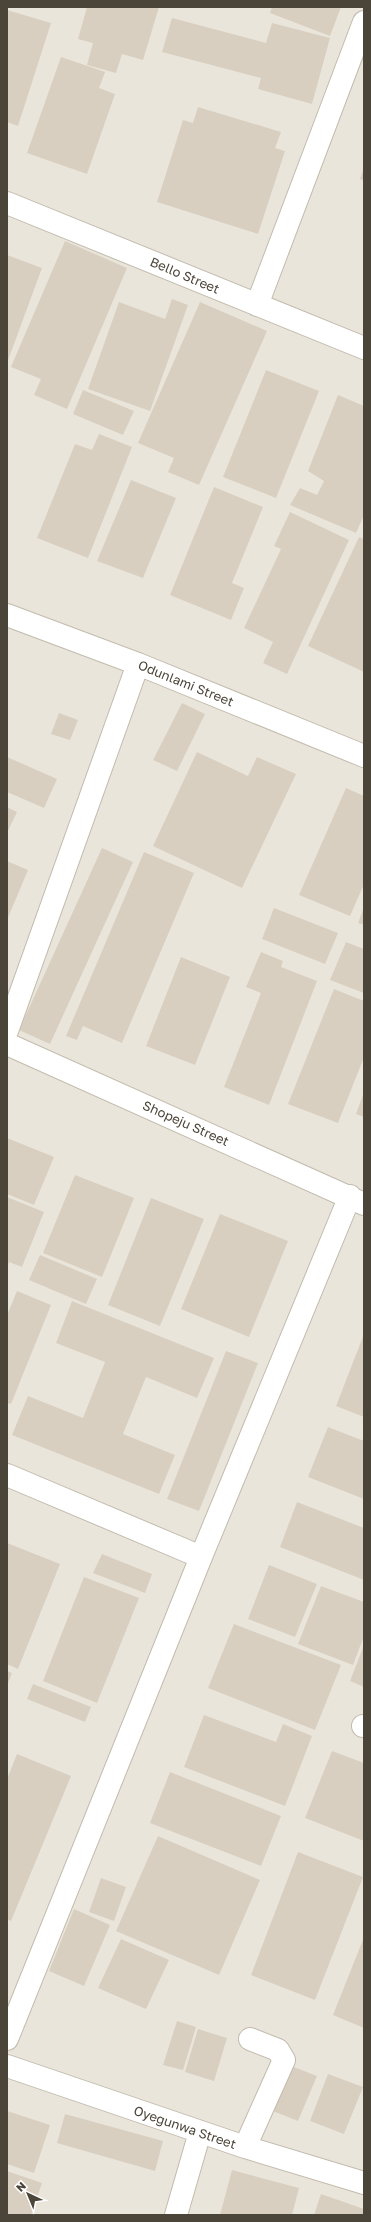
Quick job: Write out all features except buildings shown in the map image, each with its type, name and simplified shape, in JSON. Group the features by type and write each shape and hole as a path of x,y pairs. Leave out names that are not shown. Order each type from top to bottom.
{"street":[{"path":"257,305 364,22"},
{"name":"Bello Street","path":"7,203 364,348"},
{"name":"Odunlami Street","path":"7,615 138,664 364,756"},
{"path":"7,1031 138,664"},
{"name":"Shopeju Street","path":"7,1044 357,1200"},
{"path":"7,2039 201,1557 357,1200"},
{"path":"7,1474 201,1557"},
{"path":"245,2147 284,2060 278,2050 250,2039"},
{"name":"Oyegunwa Street","path":"7,2066 245,2147 364,2183"},
{"path":"176,2215 200,2132"}],"shaded area":[{"path":"7,7 364,7 364,2215 7,2215"}]}
